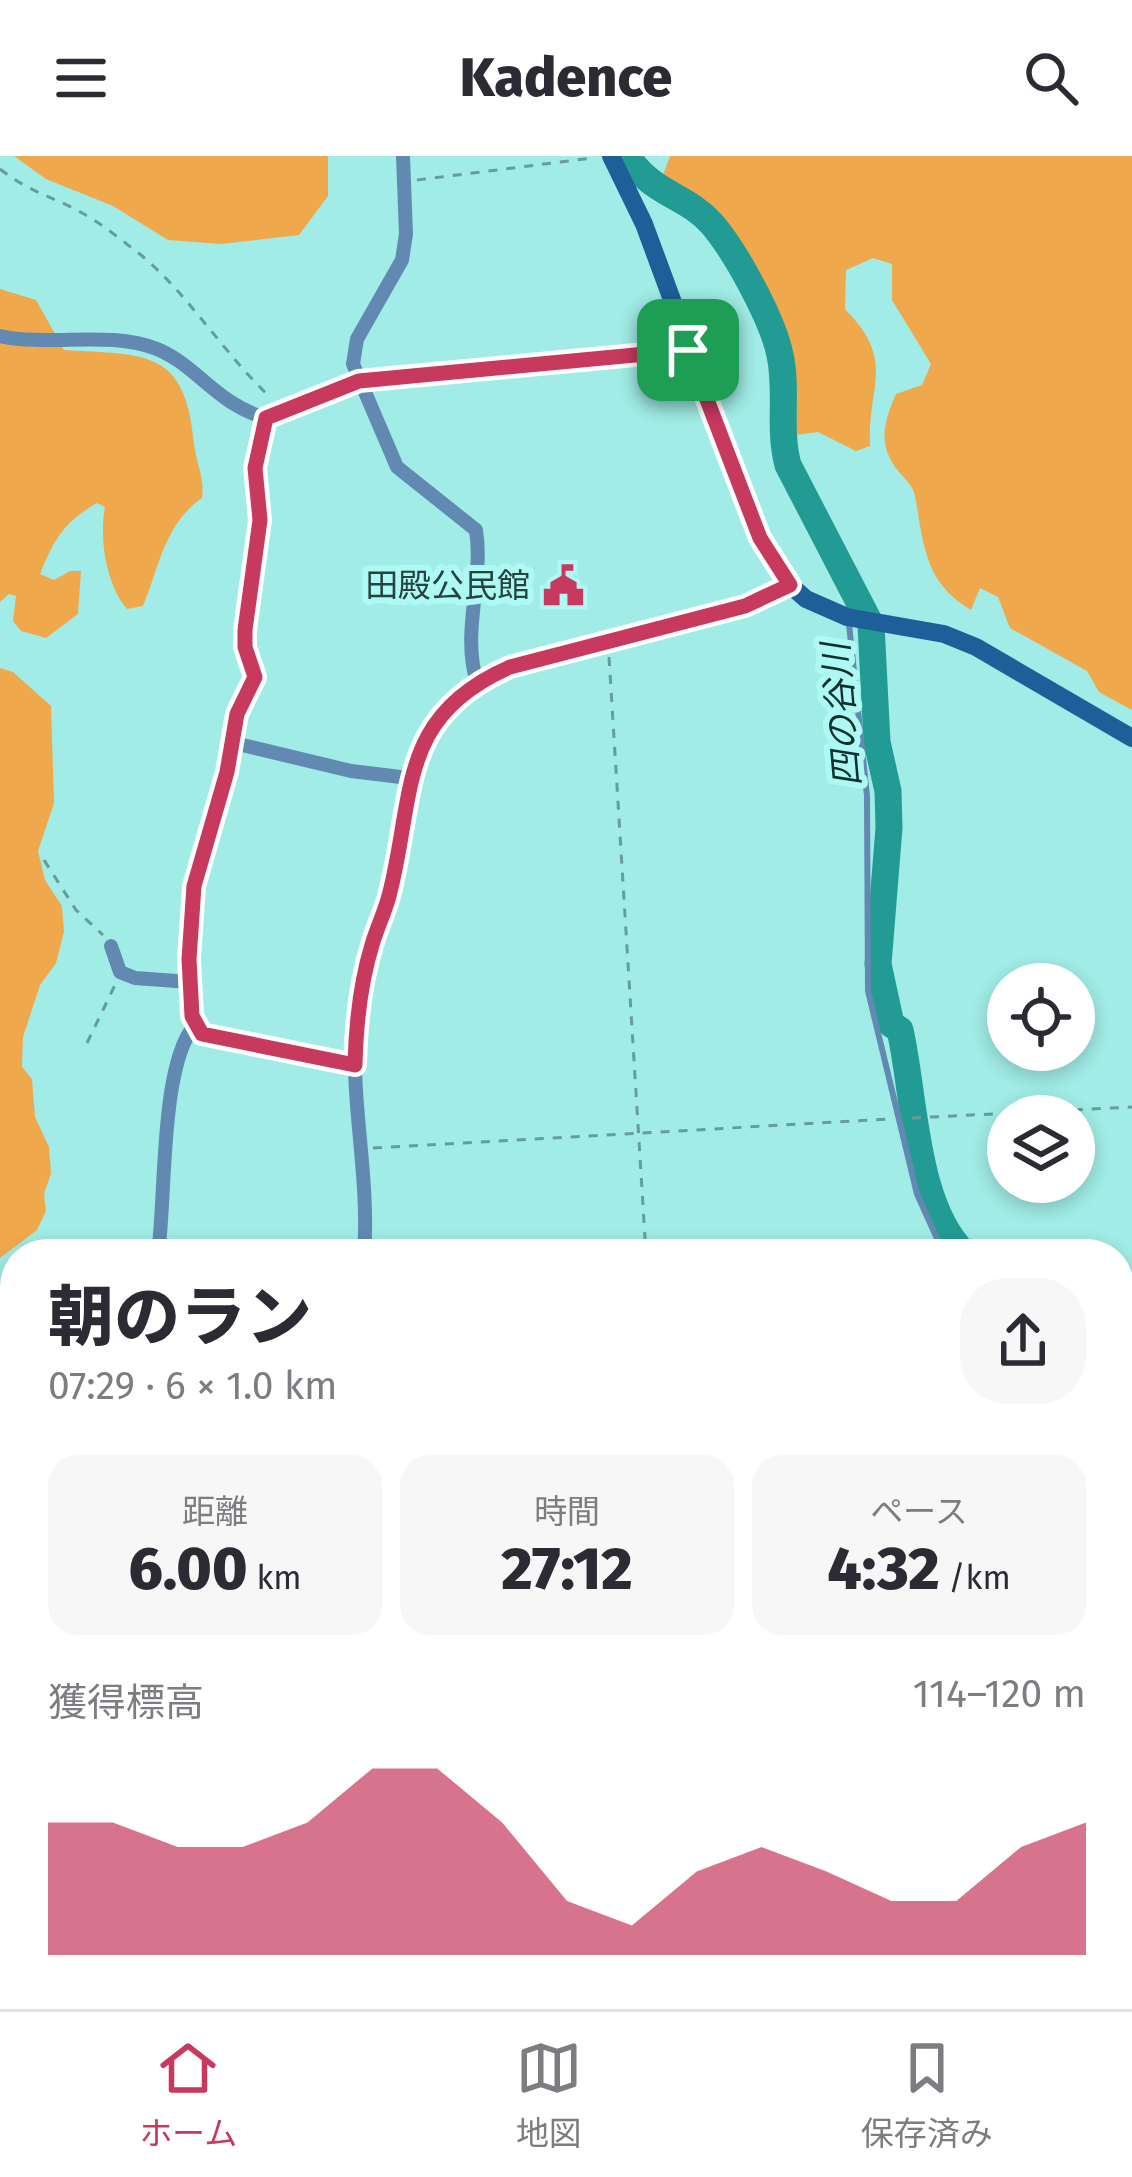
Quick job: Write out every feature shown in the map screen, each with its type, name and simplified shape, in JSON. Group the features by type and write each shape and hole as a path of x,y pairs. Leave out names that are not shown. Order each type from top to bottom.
{"main road":[{"path":"611,156 644,224 760,538 790,585 806,599 851,617 944,634 976,647 1132,738"}],"street":[{"path":"403,156 402,260 353,348 359,381 397,467 476,530 479,547 471,641 477,682"},
{"path":"0,336 30,342 128,341 176,358 235,407 273,414 359,381"},
{"path":"159,1239 173,1085 194,1026 190,982 194,886 234,743 237,714 255,677 245,630 260,520 255,468 273,414"},
{"path":"364,1239 364,1149 355,1065 362,986 394,879 409,778 438,722 477,682 604,640 745,606 790,585"},
{"path":"234,743 351,771 409,778"},
{"path":"111,946 120,972 135,978 190,982"},
{"path":"194,1026 213,1037 355,1065"}],"lane":[{"path":"851,617 867,796 866,975 917,1194 937,1239"}],"path":[{"path":"403,182 597,156"},
{"path":"0,169 30,192 87,215 137,252 273,414"},
{"path":"359,381 688,350"},
{"path":"604,640 645,1239"},
{"path":"44,860 76,910 111,946"},
{"path":"87,1043 120,972"},
{"path":"364,1149 1132,1107"}],"shaded area":[{"path":"14,156 328,156 328,196 299,235 221,244 168,240 113,206 46,179"},
{"path":"670,156 1132,156 1132,710 1099,692 1087,671 1010,628 998,597 980,588 971,610 935,575 914,492 885,444 885,425 896,394 922,385 931,364 892,300 892,264 873,258 846,270 845,309 861,328 875,359 870,446 856,451 818,432 795,435 787,408 785,361 756,282 705,211 663,175"},
{"path":"0,289 36,300 64,350 139,357 171,374 189,412 202,484 202,498 171,533 143,606 127,609 109,574 105,507 97,503 68,525 40,574 54,580 81,571 78,614 46,638 21,631 13,621 16,596 9,594 0,602"},
{"path":"0,668 13,672 51,706 54,803 38,851 45,880 62,906 64,932 56,963 40,985 23,1037 22,1067 32,1079 35,1117 49,1147 46,1211 37,1230 25,1239 0,1239"}],"waterway":[{"name":"四の谷川","path":"627,156 647,179 712,224 752,287 780,355 788,465 871,625 877,742 888,791 889,828 878,964 891,1024 900,1030 926,1179 935,1208 953,1239"}],"place":[{"name":"田殿公民館","path":"564,586"}],"route":[{"path":"688,350 760,538 775,569 790,585 745,606 510,667 477,682 454,700 409,778 398,860 362,986 355,1065 202,1034 192,1016 190,910 217,794 230,760 237,714 255,677 245,630 260,520 255,468 266,418 359,381 688,350"}]}
